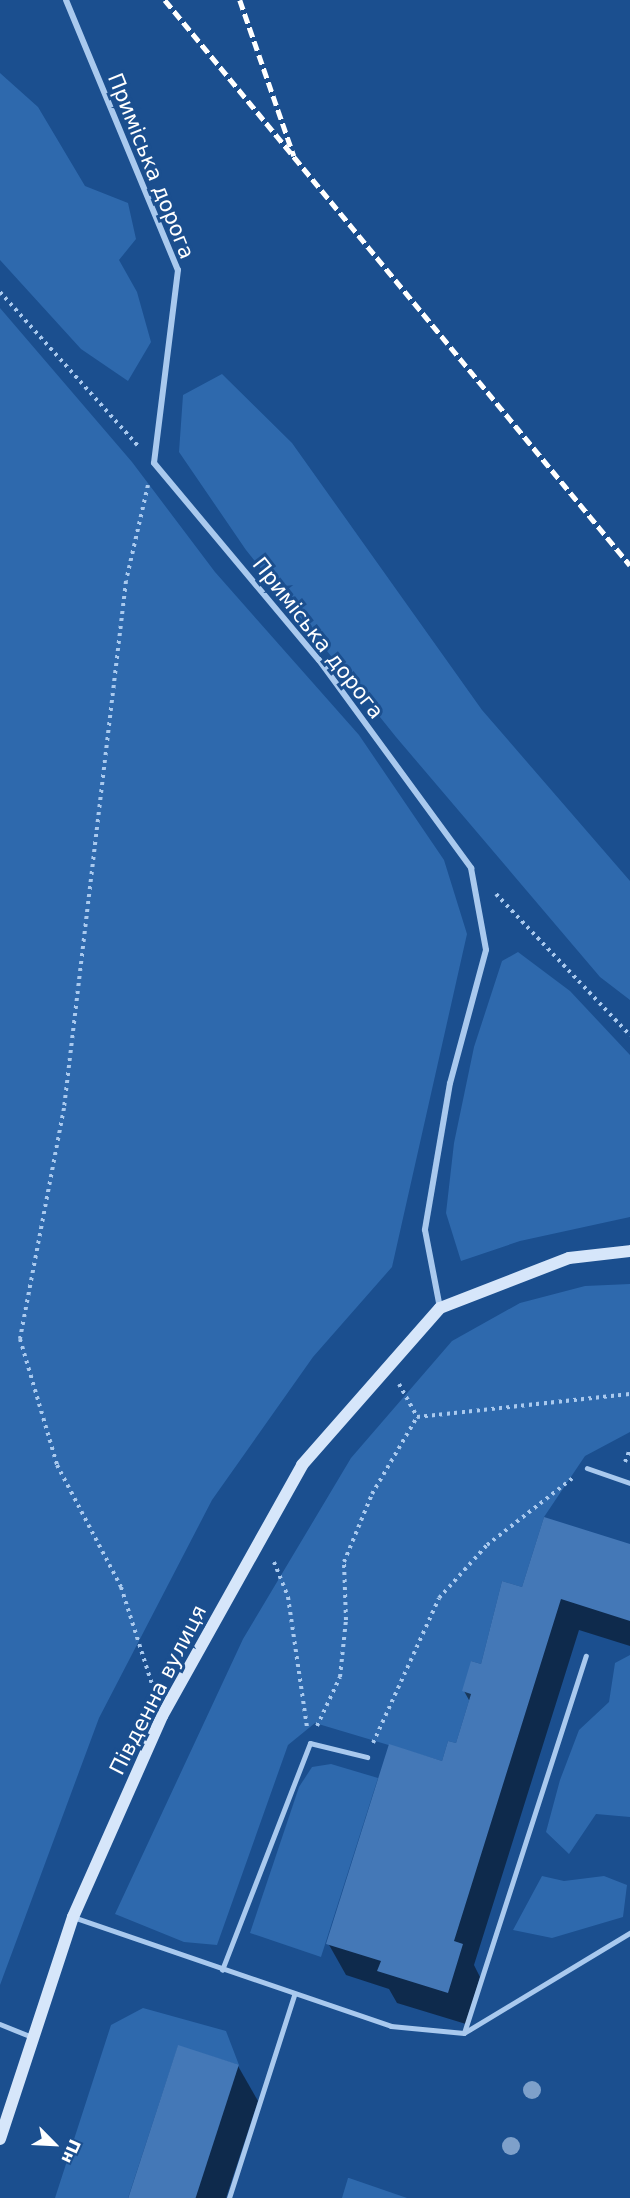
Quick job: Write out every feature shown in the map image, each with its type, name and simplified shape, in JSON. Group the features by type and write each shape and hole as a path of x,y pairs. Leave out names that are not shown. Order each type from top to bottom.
{"street":[{"name":"Приміська дорога","path":"66,0 178,270 154,463 319,660 471,868 486,950 450,1083 425,1230 440,1308"},
{"path":"440,1308 569,1258 630,1251"},
{"name":"Південна вулиця","path":"0,2139 73,1917 162,1716 302,1465 387,1363 440,1308"}],"lane":[{"path":"586,1468 630,1483"},
{"path":"464,2033 586,1656"},
{"path":"222,1970 310,1743 367,1757"},
{"path":"73,1917 294,1995 391,2026 464,2033 630,1934"},
{"path":"230,2198 294,1995"},
{"path":"0,2024 33,2037"}],"path":[{"path":"0,292 154,463 126,581 63,1108 20,1339 57,1465 121,1587 162,1716"},
{"path":"471,868 630,1035"},
{"path":"387,1363 417,1417"},
{"path":"417,1417 630,1394"},
{"path":"310,1743 340,1677 346,1620 344,1562 372,1494 417,1417"},
{"path":"367,1757 439,1598 487,1545 586,1468"},
{"path":"263,1534 288,1597 310,1743"}],"shaded area":[{"path":"0,73 38,107 85,186 128,203 136,239 119,260 137,292 151,342 128,381 81,349 0,260"},
{"path":"0,308 132,462 215,572 359,735 444,860 467,934 392,1267 313,1357 212,1500 99,1718 0,1985"},
{"path":"222,374 292,443 482,710 630,881 630,1000 600,977 396,737 246,550 179,452 183,395"},
{"path":"518,952 570,991 630,1055 630,1217 520,1241 461,1261 446,1213 454,1143 474,1047 502,961"},
{"path":"630,1284 630,1432 585,1456 544,1517 522,1587 502,1581 481,1664 471,1661 471,1694 456,1743 448,1741 442,1761 315,1723 288,1745 217,1945 184,1942 115,1914 243,1639 351,1458 452,1341 520,1303 585,1286"},
{"path":"630,1655 630,1817 596,1814 569,1854 546,1832 560,1780 579,1730 609,1702 615,1663"},
{"path":"331,1764 378,1778 321,1957 250,1933 299,1787 312,1767"},
{"path":"542,1876 564,1881 604,1876 627,1885 623,1917 552,1938 513,1930"},
{"path":"143,2008 226,2031 239,2065 178,2046 128,2198 55,2198 111,2025"},
{"path":"349,2178 407,2198 342,2198"}],"building":[{"path":"544,1517 630,1544 630,1621 561,1599 454,1941 463,1944 448,1993 377,1971 381,1961 326,1944 389,1744 442,1761 448,1741 456,1743 471,1694 462,1691 471,1661 481,1664 502,1581 522,1587"},
{"path":"178,2045 239,2065 196,2198 128,2198"}],"railway":[{"path":"165,0 630,565"},
{"path":"240,0 294,156"}]}
